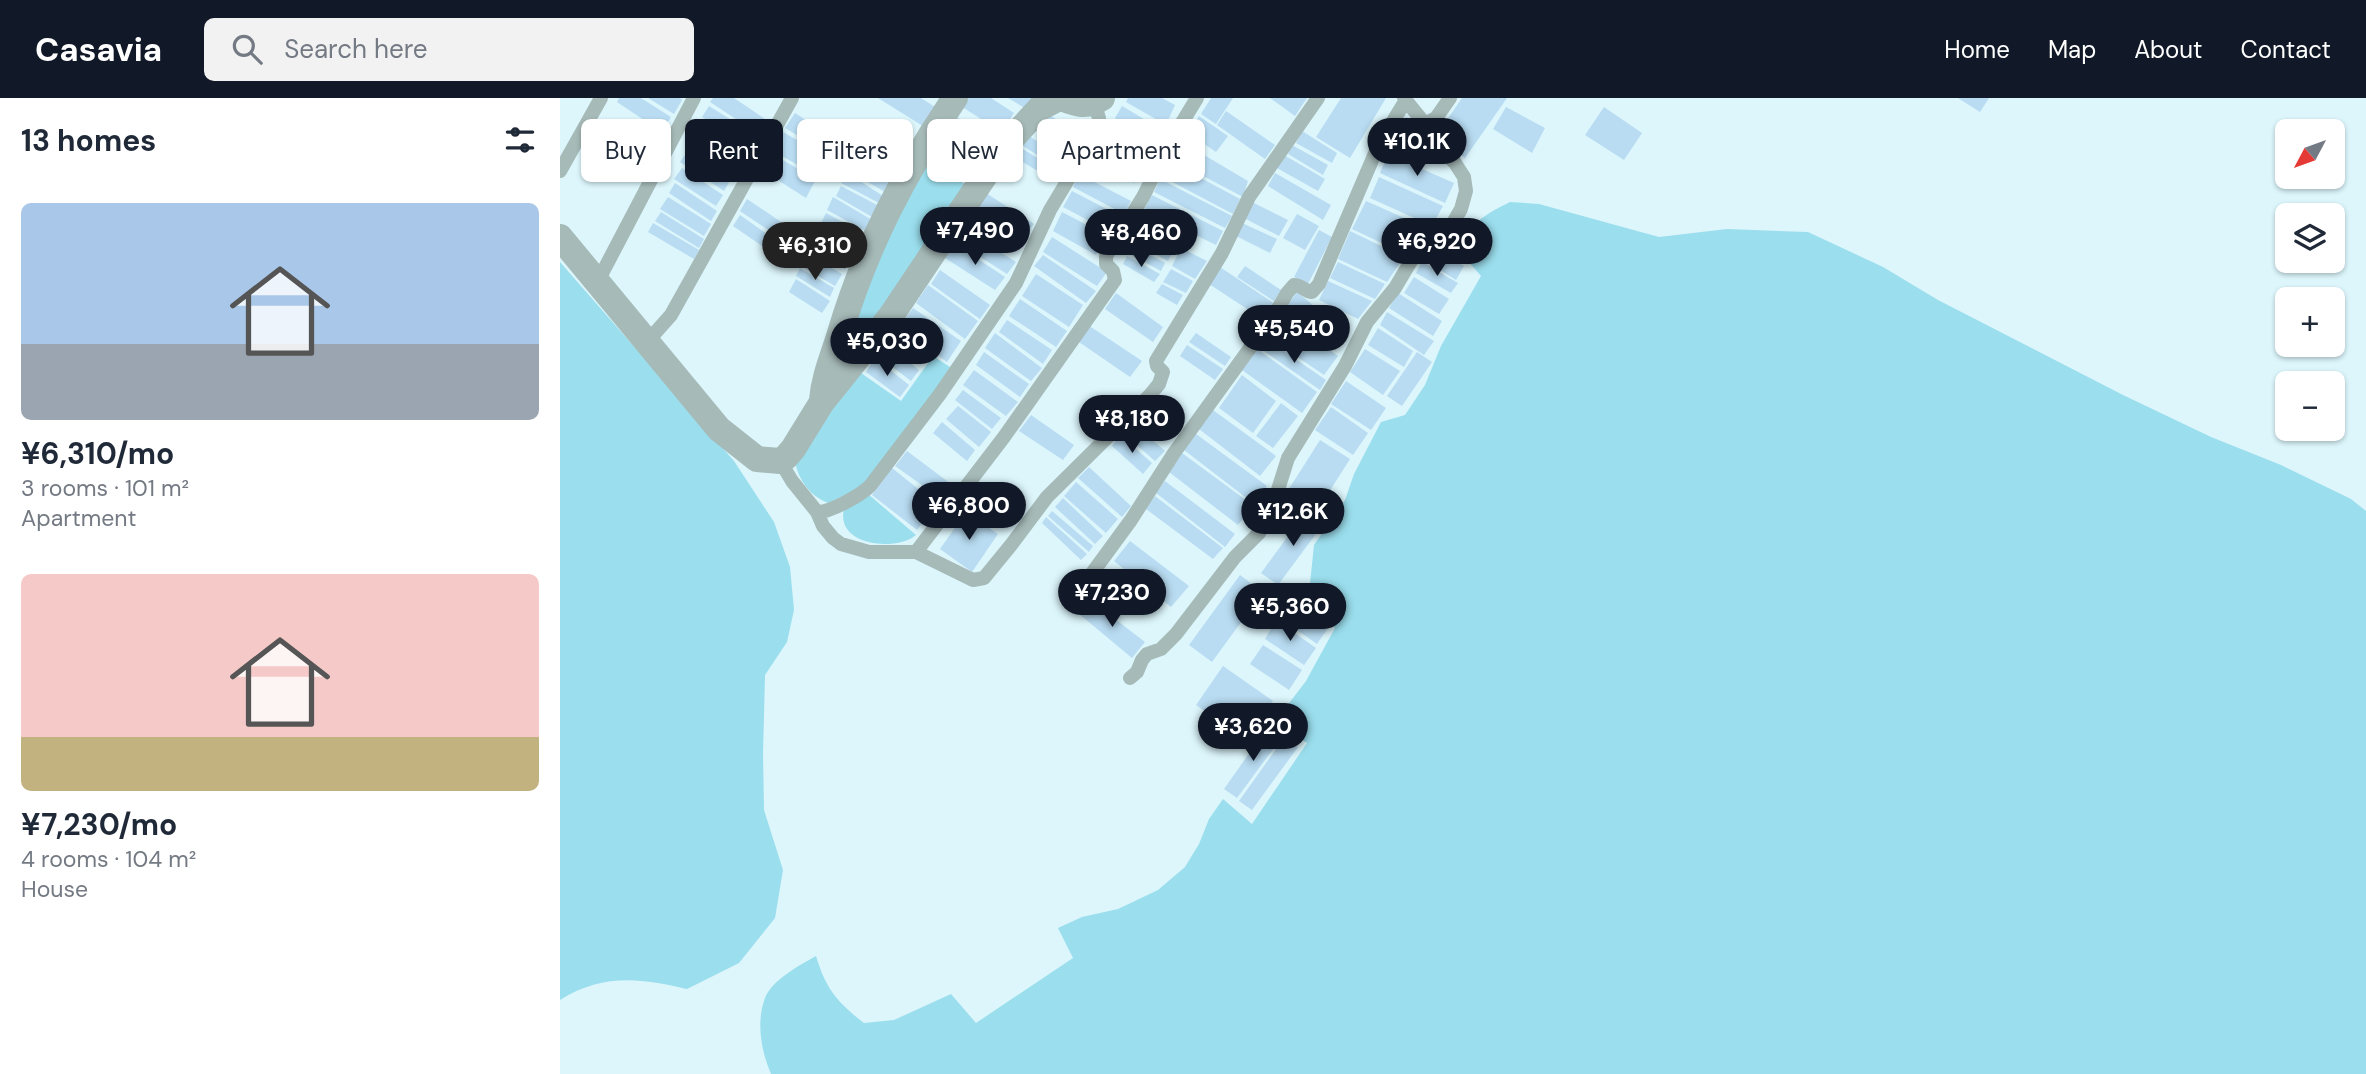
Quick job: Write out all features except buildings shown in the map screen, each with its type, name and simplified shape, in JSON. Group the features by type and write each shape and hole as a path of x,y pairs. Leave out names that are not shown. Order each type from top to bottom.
{"street":[{"path":"822,402 826,373 869,250 907,174 955,98"},
{"path":"560,237 719,429 757,459 780,461 793,449 822,402 891,316 1004,147 1040,108 1060,98 1086,106 1098,101"}],"lane":[{"path":"560,171 601,98"},
{"path":"598,281 694,98"},
{"path":"647,342 671,315 792,98"},
{"path":"916,552 1004,437 1115,280 1113,271 1106,264 1106,256 1143,197 1169,144 1197,98"},
{"path":"780,461 817,512 823,526 841,544 869,552 916,552 973,580 984,578 1012,545 1046,496 1150,395 1159,383 1163,372 1156,361 1222,253 1249,197 1318,98"},
{"path":"1425,124 1436,118 1450,98"},
{"path":"1071,602 1131,520 1174,453 1290,289 1299,285 1312,292 1319,284 1379,144 1405,99 1425,124 1433,141 1455,163 1464,177 1466,191 1461,209 1453,222 1431,239 1411,261 1395,288 1367,322 1345,366 1288,458 1271,512 1259,533 1235,557 1176,634 1161,649 1147,654 1130,678"},
{"path":"817,512 829,510 858,497 870,486 986,330 1016,283 1050,210 1099,128 1098,101"}],"shaded area":[{"path":"927,159 927,182 962,182 966,185 857,344 851,344 848,340 861,286"},
{"path":"1510,202 1539,204 1659,237 1727,229 1808,232 1883,267 1938,300 2123,395 2211,437 2281,465 2351,499 2366,511 2366,1074 771,1074 761,1036 765,998 780,979 816,956 834,994 864,1023 894,1020 951,994 976,1023 1073,958 1058,928 1082,917 1118,909 1158,890 1185,867 1199,844 1209,819 1223,799 1252,824 1307,743 1274,723 1306,681 1335,628 1315,606 1309,593 1314,545 1345,500 1354,474 1381,422 1405,415 1425,385 1441,346 1481,276 1454,245 1479,220"},
{"path":"560,262 734,461 774,522 790,567 794,610 787,642 765,675 764,810 783,870 775,918 739,963 687,989 654,982 622,980 591,985 560,1000"},
{"path":"933,356 950,367 862,487 828,503 811,492 802,481 795,462 811,436 861,373 901,401"},
{"path":"868,494 916,535 907,540 882,544 858,538 849,531 844,521 844,509"}]}
